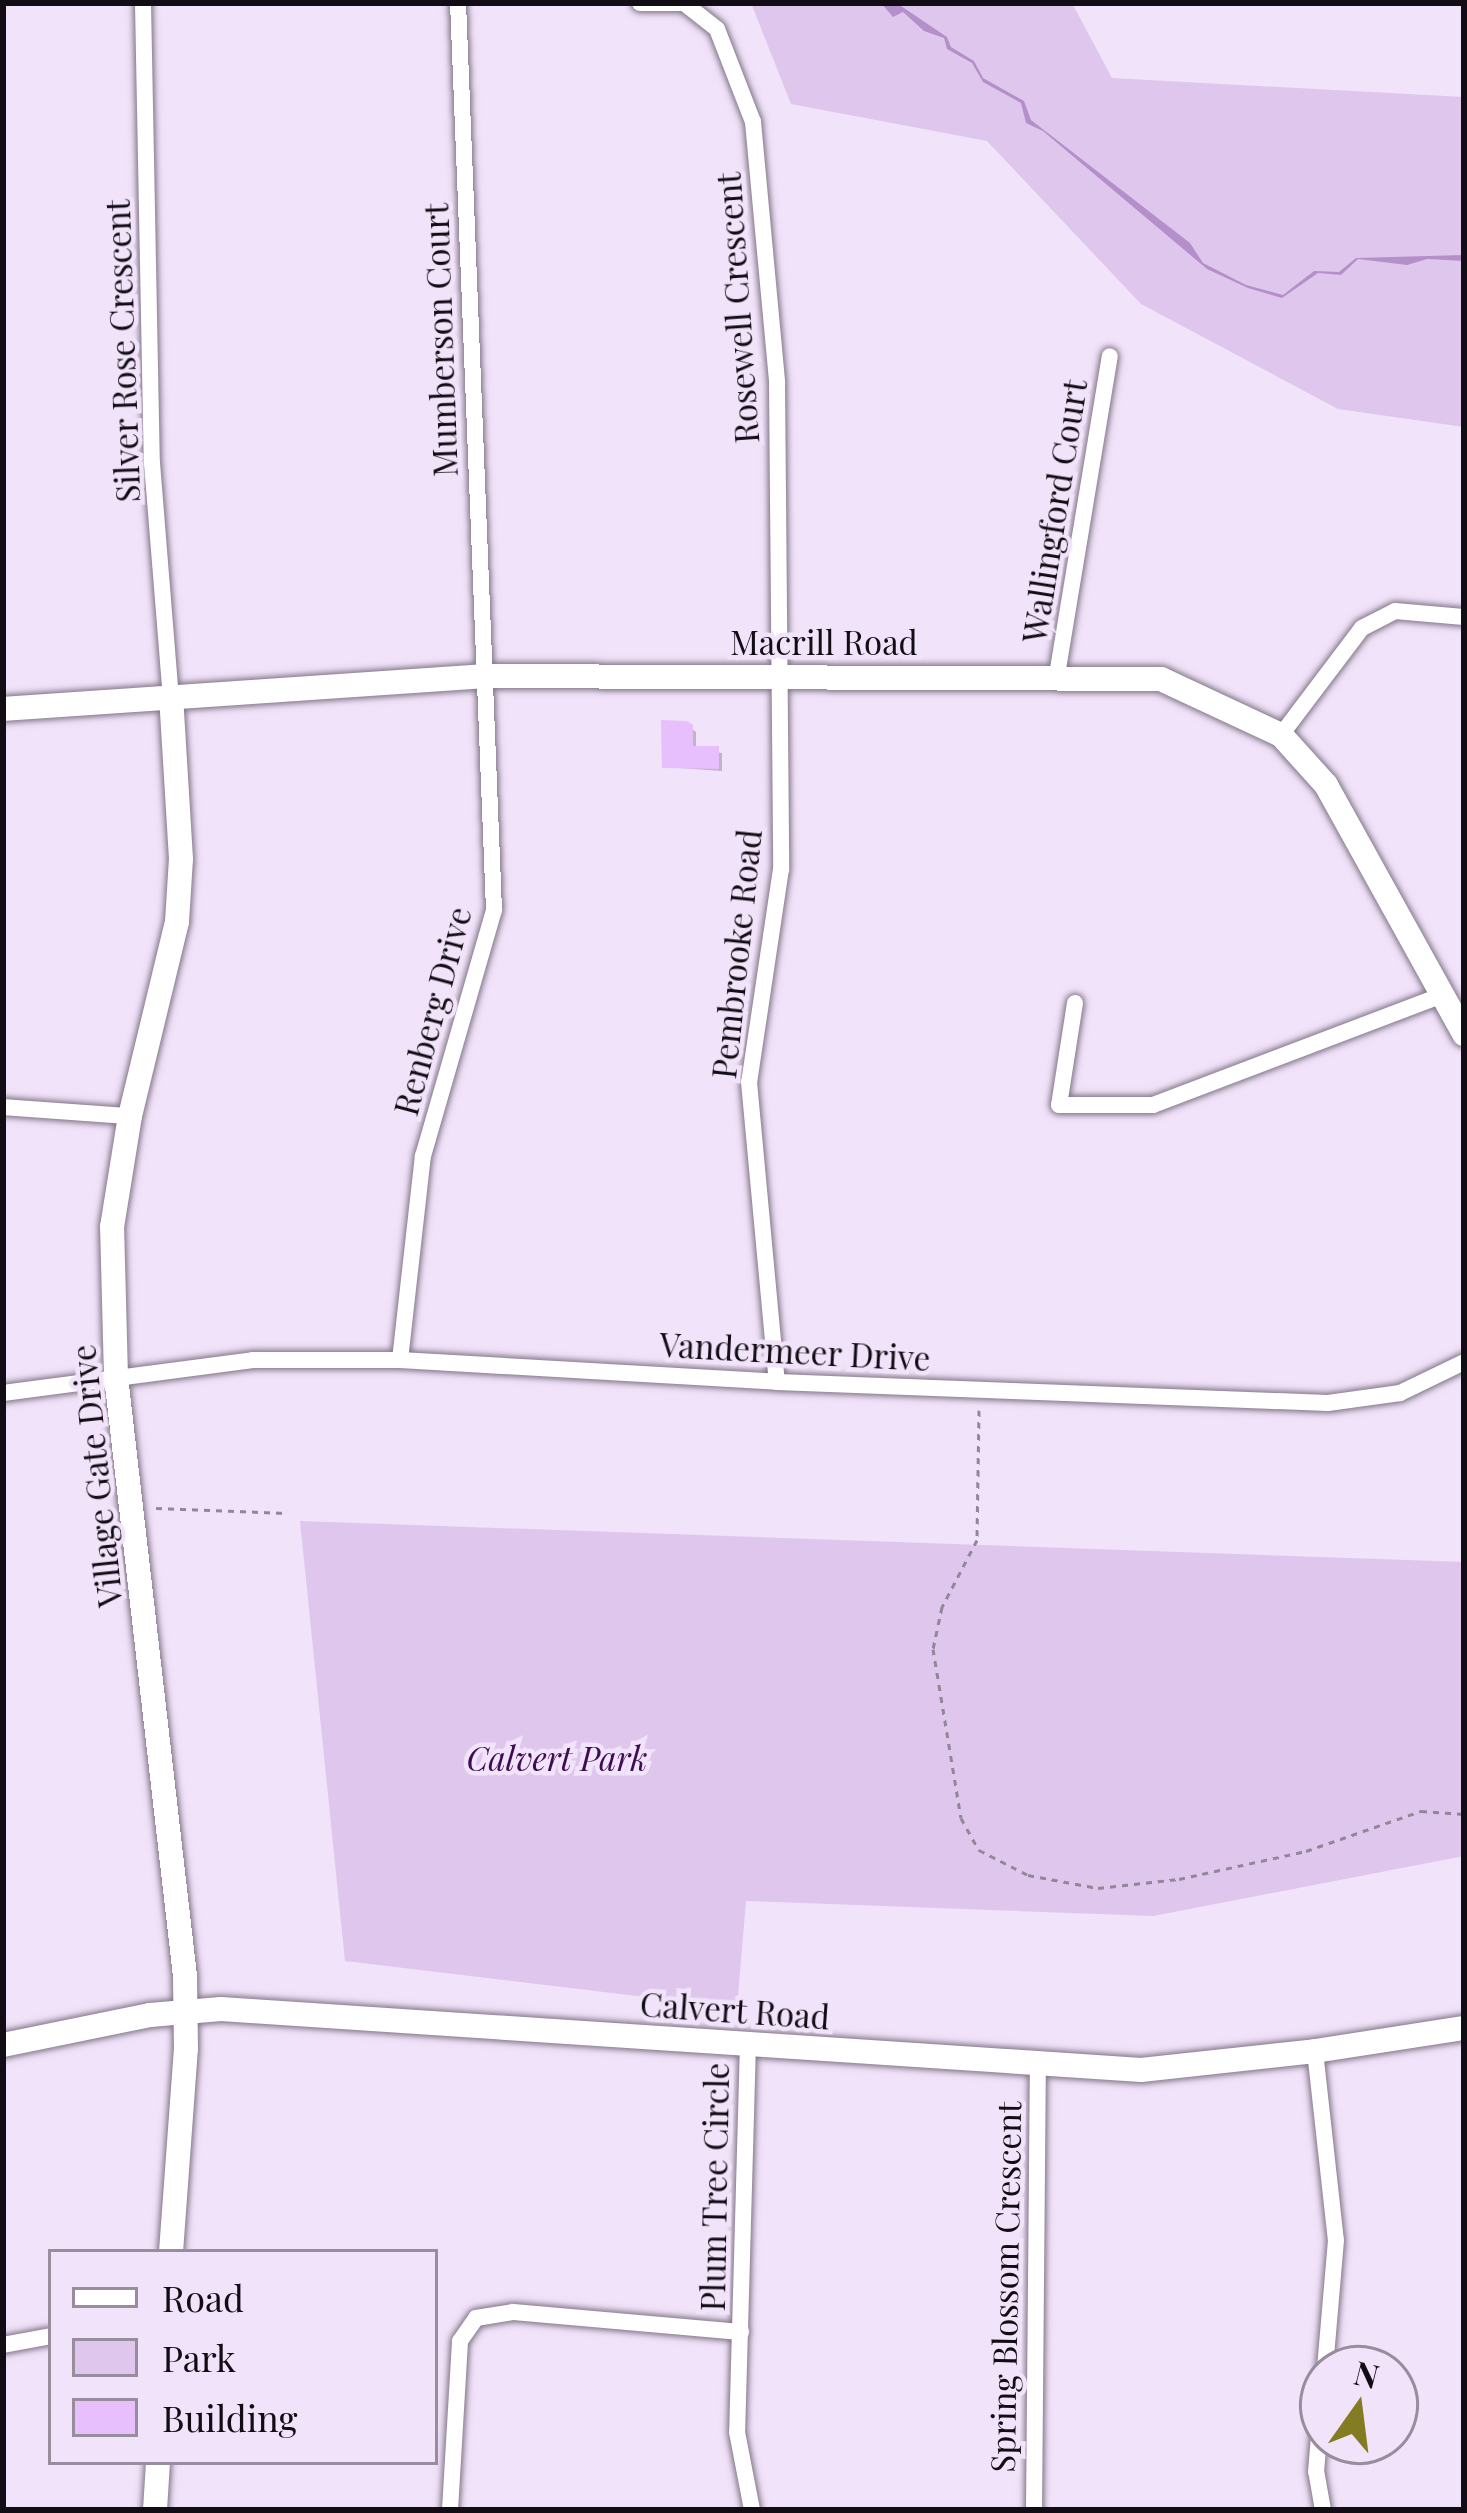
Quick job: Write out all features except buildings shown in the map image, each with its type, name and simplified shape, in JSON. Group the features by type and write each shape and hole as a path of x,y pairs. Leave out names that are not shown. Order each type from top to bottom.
{"street":[{"name":"Silver Rose Crescent","path":"143,3 152,463 171,698"},
{"name":"Mumberson Court","path":"458,3 482,676"},
{"name":"Rosewell Crescent","path":"640,3 684,3 717,29 753,122 777,382 781,675"},
{"name":"Wallingford Court","path":"1057,675 1110,356"},
{"path":"1281,735 1362,628 1394,611 1464,617"},
{"name":"Pembrooke Road","path":"777,1382 749,1082 781,868 781,675"},
{"name":"Macrill Road","path":"3,710 482,676 1161,679 1215,700 1281,735 1326,785 1464,1034"},
{"name":"Renberg Drive","path":"400,1360 423,1156 494,910 482,676"},
{"name":"Village Gate Drive","path":"171,698 181,860 177,922 130,1116 112,1227 116,1377 187,2009 171,2249"},
{"path":"1075,1003 1059,1105 1153,1105 1442,994"},
{"path":"3,1107 130,1116"},
{"name":"Vandermeer Drive","path":"3,1393 253,1360 400,1360 777,1382 1328,1403 1400,1393 1464,1362"},
{"name":"Calvert Road","path":"3,2044 187,2009 1141,2070 1315,2051 1464,2027"},
{"name":"Plum Tree Circle","path":"748,2043 737,2432 752,2510"},
{"path":"1315,2051 1336,2240 1326,2345"},
{"name":"Spring Blossom Crescent","path":"1034,2510 1038,2064"},
{"name":"Plum Tree Circle","path":"450,2510 460,2341 476,2318 513,2312 741,2332"},
{"path":"3,2345 48,2337"},
{"path":"155,2510 158,2465"},
{"path":"1317,2465 1323,2510"}],"path":[{"path":"980,1390 977,1540 942,1607 933,1649 961,1818 980,1850 1028,1875 1098,1888 1179,1880 1306,1852 1421,1811 1464,1814"},
{"path":"131,1507 286,1513"}],"green space":[{"path":"751,3 1072,3 1112,78 1464,97 1464,427 1338,409 1141,304 987,141 791,104"},
{"name":"Calvert Park","path":"300,1521 1464,1562 1464,1856 1153,1916 746,1901 737,2008 345,1961"}],"shaded area":[{"path":"881,3 901,6 947,37 951,47 974,61 983,78 1024,101 1031,120 1190,243 1203,263 1246,285 1283,295 1314,271 1339,272 1356,258 1464,255 1464,261 1427,259 1407,265 1358,259 1341,275 1318,273 1282,298 1248,288 1207,269 1043,131 1026,123 1021,103 983,82 972,63 947,49 944,38 924,31 903,12 893,17"}]}
